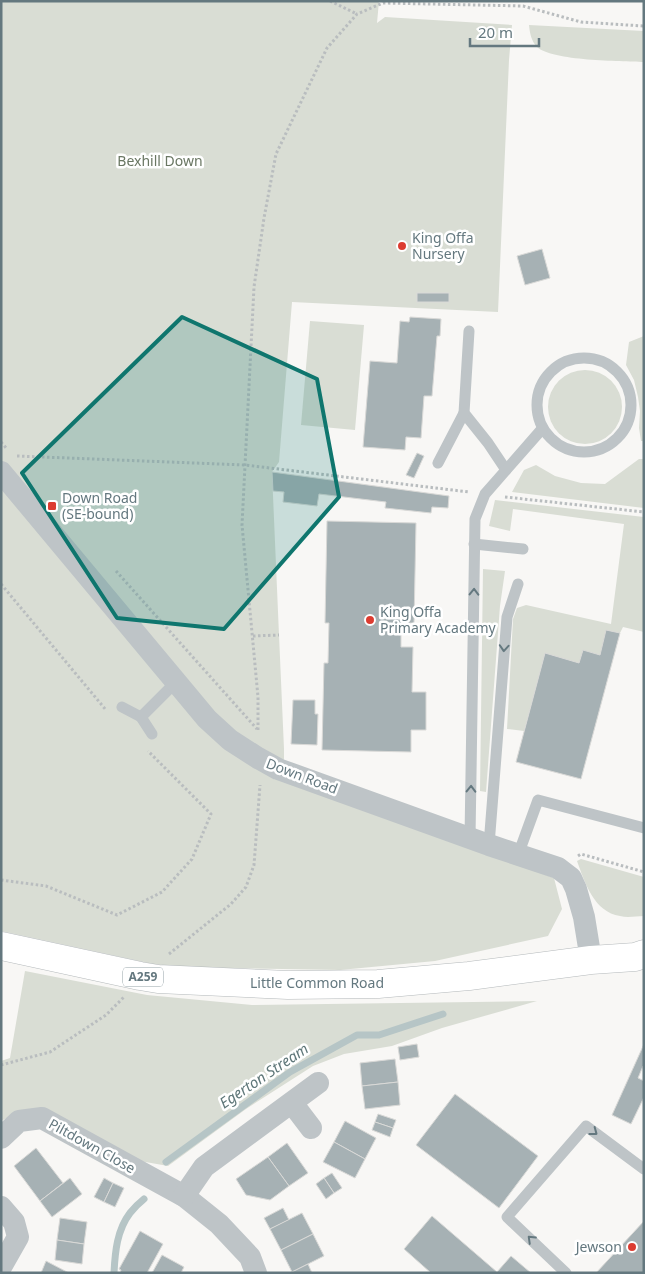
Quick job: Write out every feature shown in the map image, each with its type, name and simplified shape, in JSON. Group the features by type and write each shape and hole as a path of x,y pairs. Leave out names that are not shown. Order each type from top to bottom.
{"highway":[{"name":"Little Common Road","path":"1,946 158,979 288,985 378,984 468,976 592,960 641,957"}],"street":[{"name":"Down Road","path":"10,467 176,682 207,719 230,740 278,769 558,868 570,878 576,889 584,917 592,960"},
{"path":"184,1196 204,1167 318,1082"},
{"path":"292,1103 311,1128"},
{"name":"Piltdown Close","path":"1,1138 19,1121 42,1118 184,1196 219,1224 250,1257 256,1273"},
{"path":"1,1207 14,1222 18,1238 1,1267"}],"lane":[{"path":"438,463 464,413 469,331"},
{"path":"586,357 602,361 616,370 627,383 632,397 632,412 627,426 618,438 606,447 592,452 578,452 563,448 542,429 537,411 538,395 544,379 555,367 570,359 586,357"},
{"path":"464,413 488,443 506,470"},
{"path":"480,841 475,519 485,494 542,429"},
{"path":"474,544 523,549"},
{"path":"480,841 507,617 518,584"},
{"path":"141,717 176,682"},
{"path":"122,707 141,717 152,734"},
{"path":"518,855 538,800 644,828"},
{"path":"566,1273 507,1217 586,1126 644,1169"}],"path":[{"path":"330,1 357,14"},
{"path":"158,979 162,961 231,904 246,887 254,865 260,776 257,774 258,758 263,748 258,729 258,696 242,525 254,287 276,154 327,48 357,14 383,2 522,6 581,22 644,25"},
{"path":"10,467 12,456 245,465 644,512"},
{"path":"112,566 258,729"},
{"path":"1,584 107,711"},
{"path":"252,636 279,635"},
{"path":"1,880 46,886 117,915 162,892 192,859 211,814 142,745"},
{"path":"558,868 581,854 644,872"},
{"path":"1,1065 50,1052 106,1015 127,995"}],"highlighted area":[{"path":"182,317 317,379 339,497 224,629 117,618 22,473"}],"green space":[{"name":"Bexhill Down","path":"1,1 379,1 377,23 385,17 512,25 498,312 292,302 279,462 272,472 284,780 554,878 562,909 548,936 435,961 340,970 181,967 153,964 1,931"},
{"path":"529,25 644,31 644,62 571,58 545,52 533,42"},
{"path":"310,321 364,325 355,430 301,425"},
{"path":"644,336 644,441 641,441 638,397 634,380 626,365 629,342"},
{"path":"585,370 606,376 616,386 622,407 616,428 606,438 585,444 564,438 554,428 548,407 554,386 564,376"},
{"path":"639,459 644,459 644,508 512,492 524,470 536,465 555,476 581,483 605,484"},
{"path":"495,500 644,517 644,632 623,627 620,633 607,630 600,655 583,651 579,663 545,653 524,731 507,729 513,619 517,608 526,605 611,624 624,524 513,509 510,531 489,526"},
{"path":"483,569 505,571 500,606 486,792 480,791"},
{"path":"581,859 644,877 644,916 623,917 603,909 587,887 577,861"},
{"path":"25,971 147,995 252,1005 537,1001 442,1028 392,1046 344,1054 313,1066 246,1109 168,1166 140,1161 15,1114 1,1121 1,1061 10,1058"}],"building":[{"path":"542,249 550,278 525,285 517,256"},
{"path":"417,293 449,293 449,302 417,302"},
{"path":"410,317 441,319 440,336 437,336 432,396 424,396 421,438 406,437 405,450 363,447 370,361 397,363 400,321 409,322"},
{"path":"417,453 424,456 414,478 406,475"},
{"path":"272,472 449,496 448,508 432,507 431,513 385,508 386,502 319,494 317,506 283,502 284,492 273,491"},
{"path":"327,521 416,523 414,623 401,623 401,647 413,647 412,692 426,692 426,730 411,730 411,752 322,750 324,663 328,663 329,623 325,623"},
{"path":"606,630 620,633 581,779 516,762 545,653 579,663 583,650 600,655"},
{"path":"293,700 315,700 315,714 318,714 317,745 291,744"},
{"path":"417,1044 419,1057 400,1060 398,1047"},
{"path":"644,1044 644,1067 638,1078 644,1081 644,1097 631,1124 612,1115"},
{"path":"395,1059 398,1082 362,1086 360,1063"},
{"path":"398,1082 400,1105 365,1109 362,1086"},
{"path":"455,1094 538,1156 499,1208 416,1145"},
{"path":"378,1114 396,1120 393,1128 375,1122"},
{"path":"345,1121 376,1138 365,1159 334,1142"},
{"path":"375,1122 393,1128 390,1137 372,1130"},
{"path":"334,1142 365,1159 355,1178 323,1162"},
{"path":"287,1143 308,1173 289,1186 268,1157"},
{"path":"36,1148 63,1183 40,1201 14,1166"},
{"path":"268,1157 289,1186 270,1200 246,1195 236,1179"},
{"path":"332,1173 342,1188 334,1193 324,1178"},
{"path":"70,1178 82,1194 52,1217 40,1201"},
{"path":"104,1178 113,1183 104,1202 94,1197"},
{"path":"324,1178 334,1193 326,1199 316,1184"},
{"path":"113,1183 124,1188 115,1207 104,1202"},
{"path":"283,1208 289,1220 270,1229 264,1218"},
{"path":"302,1213 313,1234 281,1250 270,1229"},
{"path":"432,1216 497,1272 511,1256 531,1273 431,1273 404,1249"},
{"path":"60,1218 87,1222 84,1244 57,1240"},
{"name":"Jewson","path":"644,1221 644,1273 596,1273"},
{"path":"140,1231 163,1244 147,1273 120,1273 121,1270 119,1269"},
{"path":"313,1234 324,1256 292,1272 281,1250"},
{"path":"57,1240 84,1244 82,1264 55,1260"},
{"path":"162,1255 184,1267 181,1273 152,1273"},
{"path":"46,1261 69,1273 41,1273"},
{"path":"308,1264 312,1273 292,1272"}],"waterway":[{"name":"Egerton Stream","path":"166,1162 290,1072 357,1035 379,1035 443,1014"},
{"name":"Egerton Stream","path":"114,1273 119,1234 130,1213 144,1199"}],"place":[{"name":"King Offa Nursery","path":"402,246"},
{"name":"Down Road (SE-bound)","path":"52,506"},
{"name":"King Offa Primary Academy","path":"370,620"},
{"name":"Jewson","path":"632,1247"}]}
